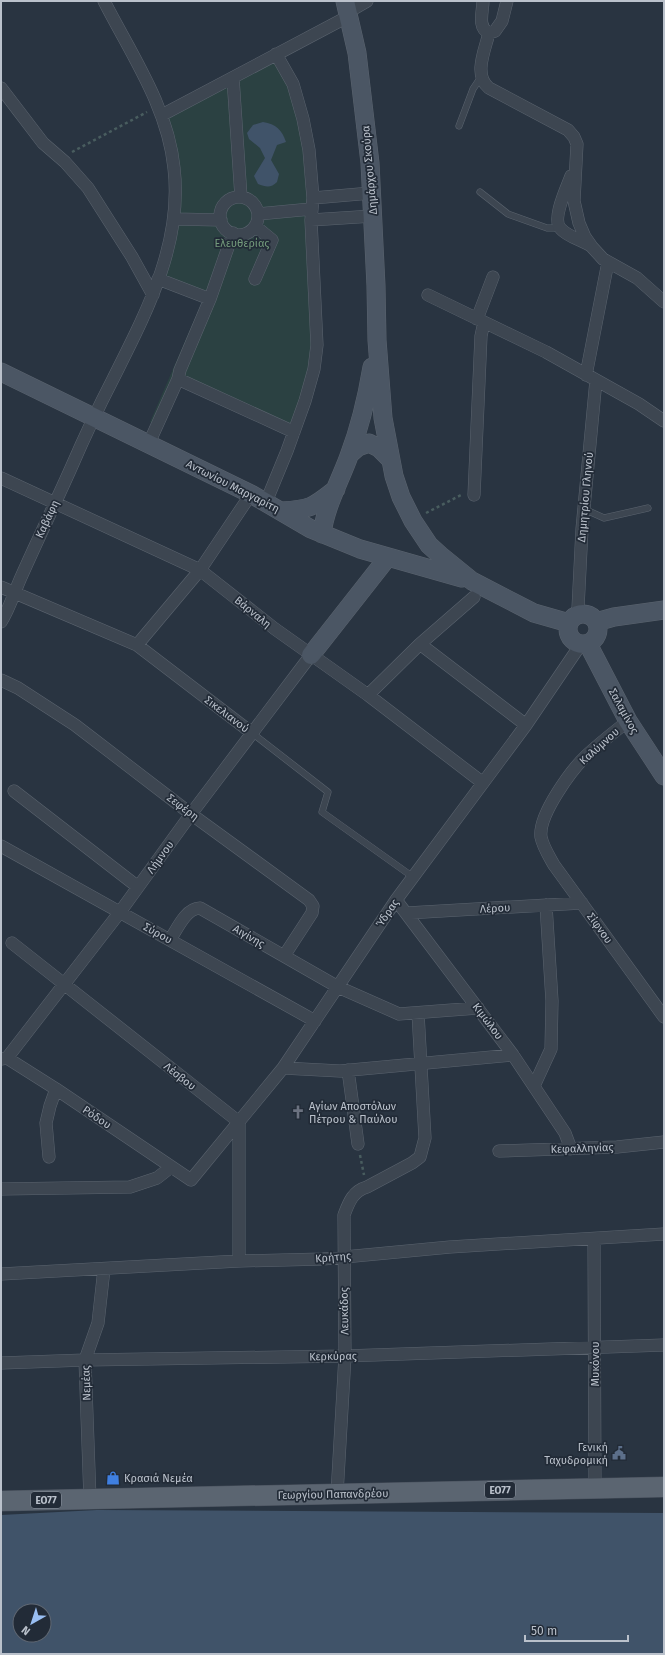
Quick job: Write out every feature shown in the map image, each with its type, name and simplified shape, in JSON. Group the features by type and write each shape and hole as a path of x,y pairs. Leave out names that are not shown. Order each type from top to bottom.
{"main road":[{"name":"Δημάρχου Σκούρα","path":"348,10 357,53 370,163 377,340"},
{"path":"322,534 326,516 350,454 367,394 377,340"},
{"path":"377,340 383,418 396,483 412,521 429,545 473,589 534,613 575,619 589,616 596,622 598,632 596,637 585,644 573,641 570,637 568,628 575,619"},
{"name":"Αντωνίου Μαργαρίτη","path":"1,372 259,498 322,534 360,549 421,566 473,589"},
{"path":"350,454 358,447 369,443 379,448 390,459"},
{"path":"282,511 307,509 322,500 336,488"},
{"path":"421,566 429,556 429,545"},
{"path":"311,655 388,557"},
{"path":"596,622 614,617 664,610"},
{"name":"Σαλαμίνος","path":"585,644 628,721 664,776"},
{"name":"Γεωργίου Παπανδρέου","path":"1,1501 664,1486"}],"street":[{"name":"Καβάφη","path":"1,622 94,417 153,295 170,240 174,219 176,186 174,162 169,138 160,111 104,1"},
{"path":"160,111 233,78 276,54 348,10 367,1"},
{"path":"483,1 482,25 484,30 488,33"},
{"path":"488,33 495,31 499,26 507,1"},
{"path":"488,33 481,69 481,77 485,84 489,88 570,132 575,138 577,144 574,190 575,208 582,229 592,247"},
{"path":"137,645 259,498 294,432 314,369 317,345 309,150 303,119 293,84 276,54"},
{"path":"233,78 241,197"},
{"path":"1,88 43,143 61,158 88,188 132,257 153,295"},
{"path":"577,159 557,216 557,224 560,228 592,247 608,262 638,278 664,302"},
{"path":"258,214 312,209 371,193"},
{"path":"235,197 241,197 253,202 257,207 258,214 258,220 255,226 245,234 233,233 223,226 221,220 222,208 225,203 235,197"},
{"path":"312,209 373,216"},
{"path":"174,219 221,220"},
{"path":"255,226 272,240 255,280"},
{"path":"149,443 178,379 180,370 195,345 233,233"},
{"name":"Δημητρίου Γληνού","path":"575,619 578,608 591,377 608,262"},
{"path":"474,492 481,336 480,320 493,277"},
{"path":"158,279 210,299"},
{"path":"428,295 546,352 640,404 664,421"},
{"path":"178,379 294,432"},
{"name":"Βάρναλη","path":"1,478 200,570 275,629 368,695 483,783"},
{"name":"Σικελιανού","path":"1,587 137,645 252,733"},
{"path":"368,695 473,589"},
{"path":"420,644 526,725"},
{"name":"Ύδρας","path":"191,1180 283,1068 396,900 585,644"},
{"name":"Λήμνου","path":"4,1058 120,912 191,814 311,655"},
{"name":"Σεφέρη","path":"1,680 18,688 75,725 191,814 311,901 313,908 312,913 284,956"},
{"name":"Καλύμνου","path":"541,836 542,823 564,782 586,755 628,721"},
{"path":"14,791 138,887"},
{"name":"Σίφνου","path":"541,836 545,848 554,865 664,1017"},
{"name":"Σύρου","path":"1,846 315,1021"},
{"name":"Κιμώλου","path":"396,900 513,1055 566,1133 571,1149"},
{"name":"Λέρου","path":"407,913 582,903"},
{"path":"534,1086 551,1049 552,1001 546,905"},
{"name":"Αιγίνης","path":"170,940 188,913 199,908 338,987 399,1014 478,1008"},
{"name":"Λέσβου","path":"12,943 239,1122"},
{"name":"Λευκάδος","path":"337,1494 345,1356 343,1256 344,1215 350,1200 359,1189 367,1187 412,1163 420,1157 425,1138 418,1013"},
{"path":"283,1068 348,1070 513,1055"},
{"name":"Ρόδου","path":"4,1058 56,1089 191,1180"},
{"path":"348,1070 358,1144"},
{"path":"49,1157 46,1123 56,1089"},
{"path":"238,1261 239,1122"},
{"name":"Κεφαλληνίας","path":"499,1150 617,1147 664,1142"},
{"path":"1,1189 130,1187 157,1178 172,1167"},
{"name":"Κρήτης","path":"1,1274 238,1261 323,1259 450,1247 664,1234"},
{"name":"Μυκόνου","path":"594,1239 595,1488"},
{"name":"Νεμέας","path":"90,1499 86,1360 98,1323 104,1268"},
{"name":"Κερκύρας","path":"1,1363 86,1360 345,1356 664,1345"}],"lane":[{"path":"459,126 473,89 481,77"},
{"path":"480,192 508,214 547,228 560,228"},
{"path":"584,509 604,518 648,508"},
{"name":"Σικελιανού","path":"252,733 328,792 322,812 413,877"}],"path":[{"path":"61,158 160,111"},
{"path":"412,521 474,492"},
{"path":"358,1144 367,1187"}],"green space":[{"name":"Ελευθερίας","path":"276,54 303,119 317,345 294,432 178,379 157,426 150,422 202,302 156,285 173,224 163,120"}],"water":[{"path":"263,122 272,124 278,128 283,134 286,142 277,145 271,160 279,174 277,182 268,186 258,184 254,176 265,158 260,148 249,139 247,133 253,125"},
{"path":"97,1510 664,1513 664,1654 1,1654 1,1515"}],"place":[{"name":"Αγίων Αποστόλων Πέτρου & Παύλου","path":"298,1112"},
{"name":"Γενική Ταχυδρομική","path":"619,1453"},
{"name":"Κρασιά Νεμέα","path":"113,1478"}]}
